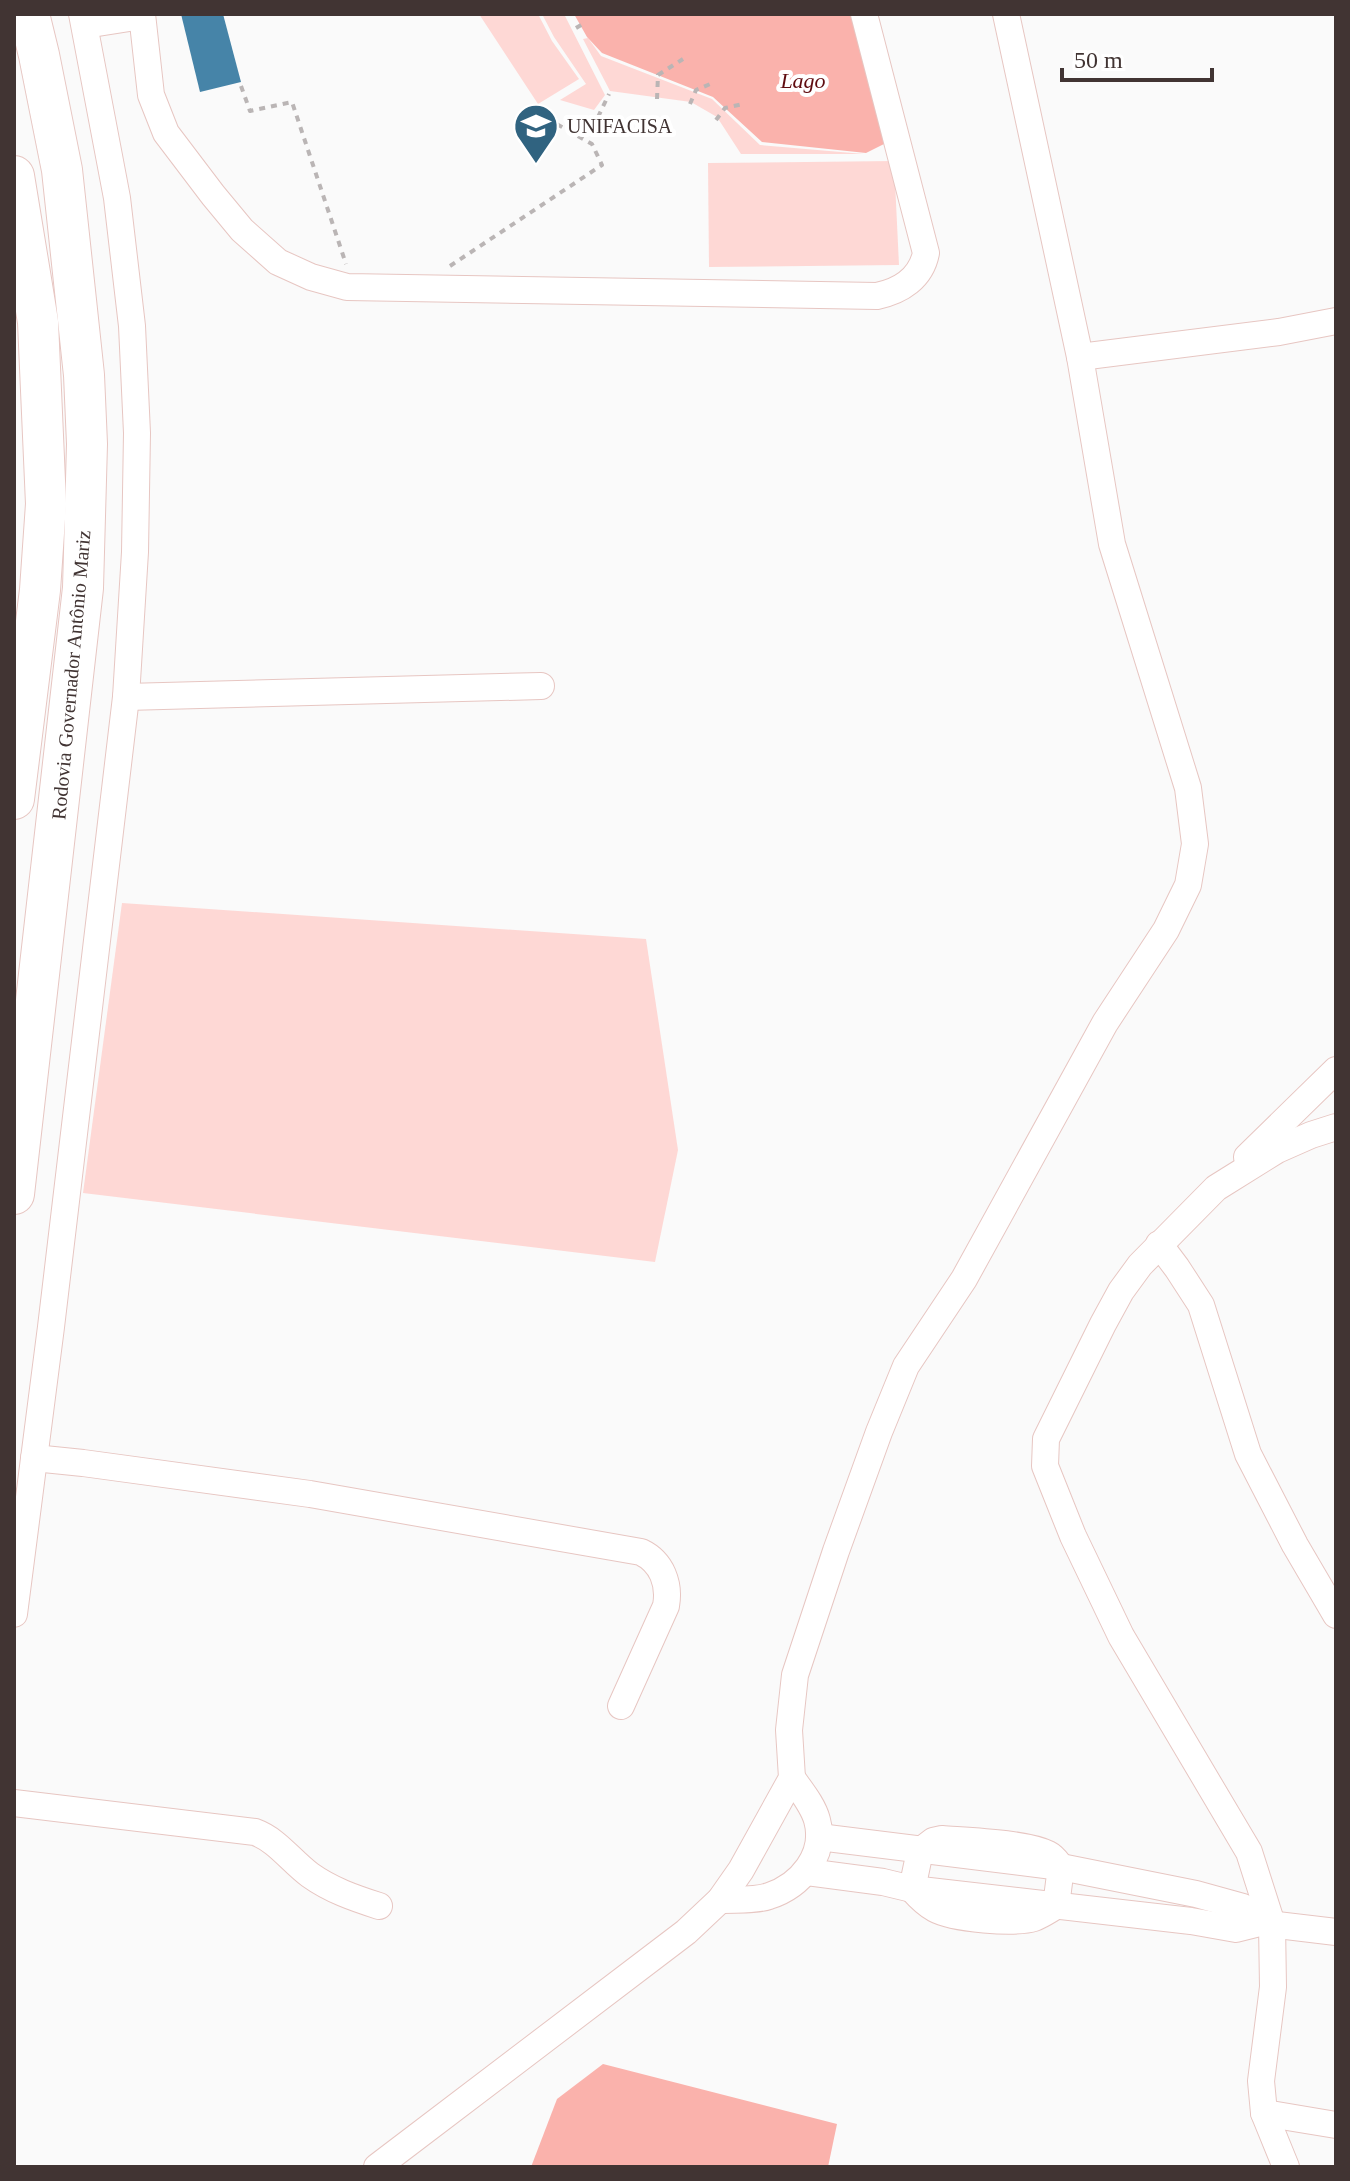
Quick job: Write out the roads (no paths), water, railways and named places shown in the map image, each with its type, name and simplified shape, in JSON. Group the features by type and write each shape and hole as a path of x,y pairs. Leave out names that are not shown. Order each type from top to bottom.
{"highway":[{"name":"Rodovia Governador Antônio Mariz","path":"14,1194 83,588 87,444 84,375 62,170 29,14"},
{"name":"Rodovia Governador Antônio Mariz","path":"14,176 38,322 46,504 40,590 14,799"}],"street":[{"path":"14,1614 126,697 135,552 137,433 132,326 117,198 83,20 142,15 151,95 166,133 242,230 278,262 311,277 347,287 877,296 906,286 922,266 926,253 864,14"},
{"path":"720,1900 766,1897 786,1889 807,1872 815,1857 818,1823 807,1799 792,1778 789,1730 791,1697 795,1675 836,1551 879,1432 906,1366 964,1279 1105,1023 1166,930 1188,885 1195,844 1188,788 1112,544 1080,357 1006,14"},
{"path":"1080,357 1279,332 1336,321"},
{"path":"126,697 541,686"},
{"path":"1286,2167 1264,2113 1261,2081 1273,1987 1266,1924 1249,1852 1121,1636 1073,1536 1045,1466 1046,1439 1103,1324 1140,1265 1336,1070"},
{"path":"1216,1188 1277,1150 1336,1127"},
{"path":"1159,1244 1201,1305 1248,1454 1295,1545 1336,1615"},
{"path":"34,1458 310,1494 641,1552 653,1560 664,1575 668,1597 621,1706"},
{"path":"377,2167 686,1932 720,1900 741,1870 792,1778"},
{"path":"14,1803 255,1832 272,1841 310,1875 336,1891 379,1906"},
{"path":"819,1837 920,1851"},
{"path":"912,1889 920,1851 933,1841 980,1842 1040,1851 1052,1856 1061,1867 1196,1894 1243,1907 1266,1924"},
{"path":"1056,1906 1061,1867"},
{"path":"807,1872 912,1889 1191,1921 1236,1929 1266,1924 1336,1932"},
{"path":"1264,2113 1336,2125"}],"water":[{"name":"Lago","path":"574,14 859,14 884,144 866,153 762,142 713,97 602,53 587,37"},
{"path":"603,2064 837,2124 828,2167 531,2167 557,2099"}],"place":[{"name":"UNIFACISA","path":"536,165"}]}
